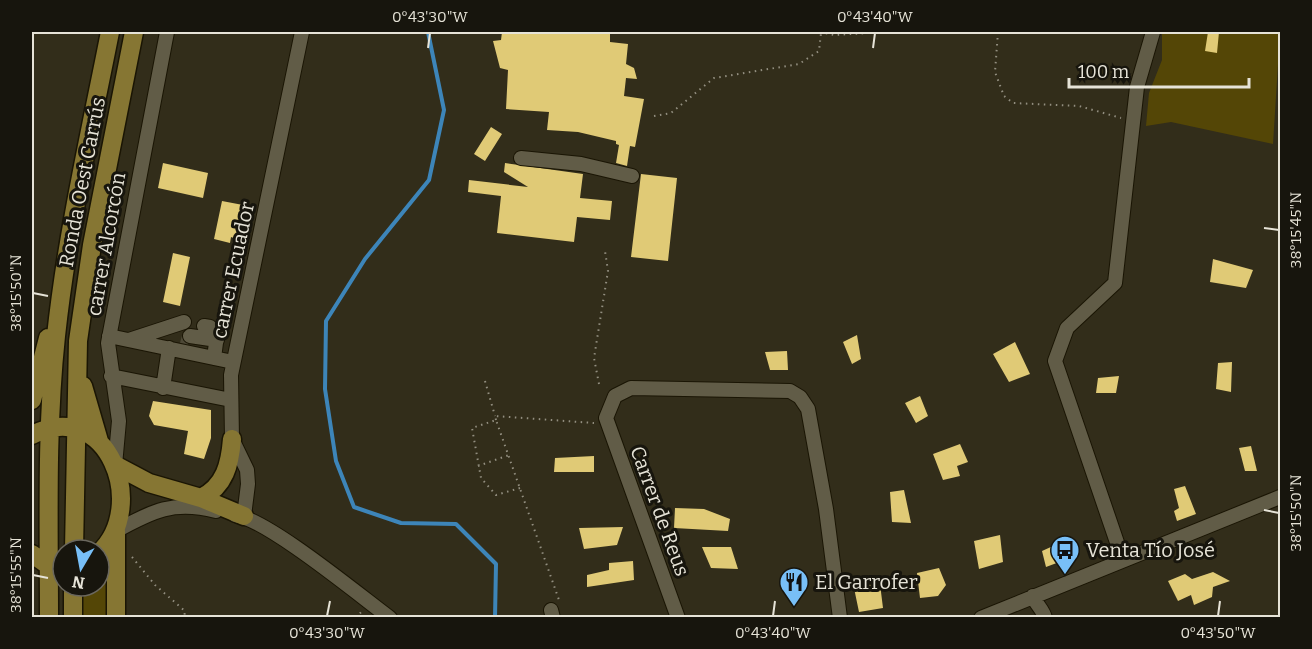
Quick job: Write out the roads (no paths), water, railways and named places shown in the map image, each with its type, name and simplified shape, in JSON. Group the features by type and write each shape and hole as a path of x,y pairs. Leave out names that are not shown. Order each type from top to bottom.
{"main road":[{"name":"Ronda Oest Carrús","path":"32,400 63,278 110,32"},
{"name":"Ronda Oest Carrús","path":"74,538 78,341 92,245 134,32"},
{"name":"Ronda Oest Carrús","path":"49,618 51,428 63,278"},
{"name":"Ronda Oest Carrús","path":"78,341 84,396 99,441 115,465 120,491 119,522 116,531 116,618"},
{"name":"Ronda Oest Carrús","path":"32,435 51,428 75,428 88,432 99,441"},
{"path":"201,498 215,488 226,474 232,440"},
{"path":"115,465 149,483 201,498 244,516"},
{"path":"111,538 116,531"},
{"path":"32,554 48,565"},
{"path":"73,598 73,618"}],"street":[{"name":"carrer Alcorcón","path":"115,465 120,421 111,376 109,336 167,32"},
{"name":"carrer Ecuador","path":"244,516 248,497 246,470 232,440 233,362 302,32"},
{"path":"1123,560 1055,361 1067,328 1115,283 1137,87 1153,32"},
{"path":"521,158 581,164 632,176"},
{"path":"204,326 215,331 216,350"},
{"path":"129,340 159,329 216,350 233,362"},
{"path":"159,329 216,350"},
{"path":"109,336 129,340 182,338"},
{"path":"163,388 182,338"},
{"path":"111,376 231,400"},
{"name":"Carrer de Reus","path":"678,618 601,421 615,396 631,388 790,391 800,397 808,409 826,509 840,618"},
{"path":"981,618 1281,497"},
{"path":"116,531 154,512 185,505 244,516 314,562 390,618"},
{"path":"1033,596 1036,606 1044,613 1045,618"}],"waterway":[{"path":"428,32 444,110 429,180 365,259 326,321 325,389 336,461 354,507 401,523 456,524 496,564 495,618"}],"tunnel":[{"path":"180,343 188,345"}],"place":[{"name":"Venta Tío José","path":"1065,576"},
{"name":"El Garrofer","path":"794,608"}]}
